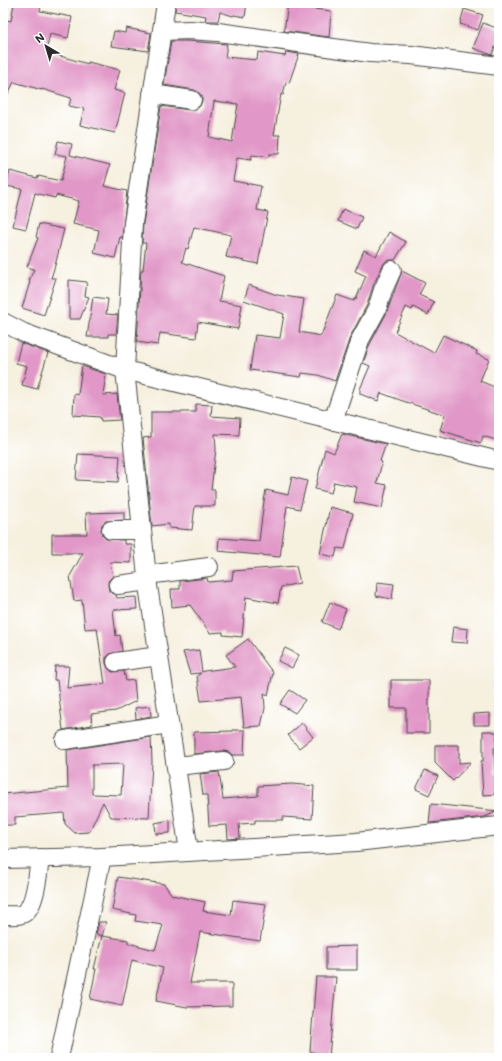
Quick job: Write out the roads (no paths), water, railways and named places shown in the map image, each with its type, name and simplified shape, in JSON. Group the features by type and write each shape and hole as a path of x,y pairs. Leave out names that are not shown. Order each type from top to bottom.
{"street":[{"path":"166,3 133,224 125,370 147,578 189,851"},
{"path":"162,31 190,30 218,32 370,52 411,55 499,66"},
{"path":"152,94 192,100"},
{"path":"333,421 360,340 377,309 383,290 392,270"},
{"path":"3,322 24,333 125,370 499,461"},
{"path":"111,530 142,530"},
{"path":"118,585 147,578 209,567"},
{"path":"116,662 159,656"},
{"path":"65,740 169,724"},
{"path":"177,773 224,762"},
{"path":"177,773 204,774"},
{"path":"3,859 102,856 356,842 499,826"},
{"path":"59,1058 102,856"},
{"path":"3,915 22,914 29,908 38,878 40,858"}]}
